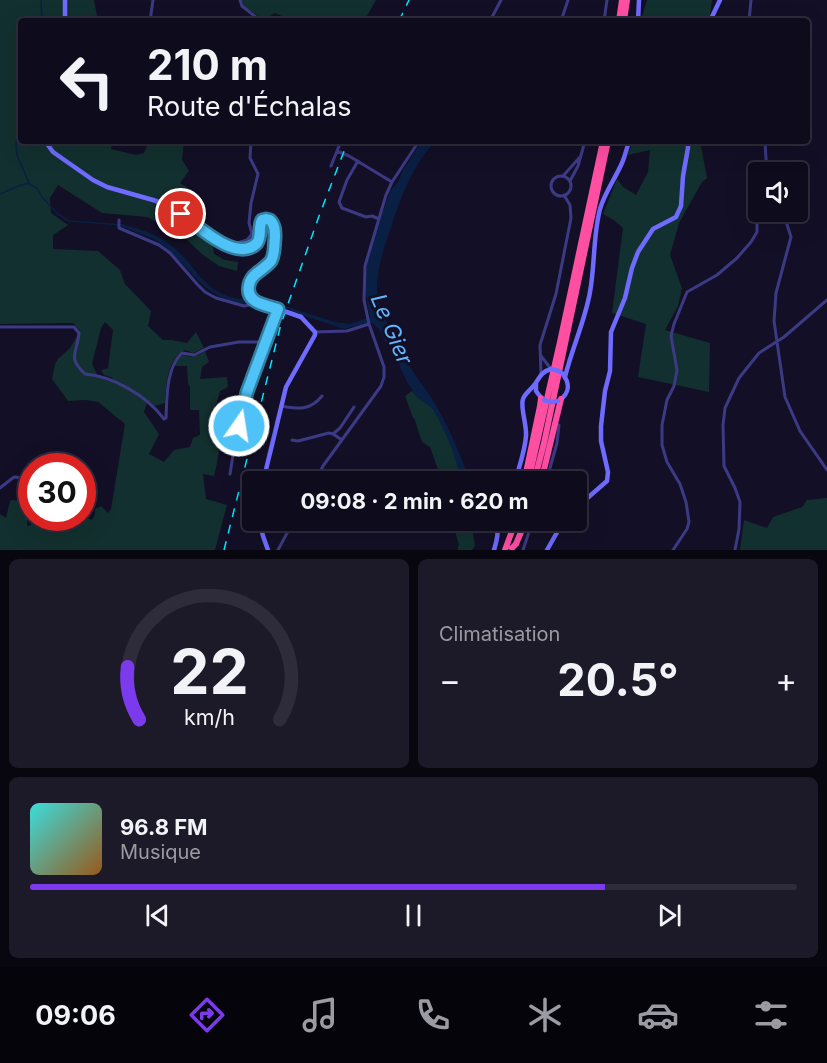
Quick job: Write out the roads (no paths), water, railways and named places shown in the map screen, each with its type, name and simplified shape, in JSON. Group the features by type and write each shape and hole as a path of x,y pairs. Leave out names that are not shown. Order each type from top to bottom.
{"highway":[{"path":"619,18 622,0"},
{"path":"624,18 627,0"},
{"path":"531,471 602,144"},
{"path":"537,471 607,144"},
{"path":"526,471 541,397"},
{"path":"544,471 560,400"},
{"path":"509,550 513,531"},
{"path":"509,550 518,531"}],"main road":[{"path":"65,0 65,18"},
{"path":"638,18 639,0"},
{"path":"711,18 720,0"},
{"path":"47,144 53,152 93,180 170,207 213,238 230,247 250,248 259,239 262,220 273,222 275,237 273,258 250,281 252,298 258,303 301,317 315,332 314,338 286,387 266,471"},
{"path":"563,372 587,309 600,211 606,192 623,162 628,144"},
{"path":"587,498 607,481 608,472 601,426 610,371 611,332 625,298 638,252 653,229 676,217 681,206 688,144"},
{"path":"563,372 569,361"},
{"path":"518,471 526,436 521,406 523,398 541,373 551,369 563,372"},
{"path":"526,393 534,393 551,402 560,400 568,389 563,372"},
{"path":"536,383 541,397"},
{"path":"261,531 268,550"},
{"path":"494,550 497,531"},
{"path":"547,550 558,531"}],"street":[{"path":"150,18 153,0"},
{"path":"240,0 242,6 257,18"},
{"path":"492,18 501,0"},
{"path":"562,18 568,0"},
{"path":"604,18 607,0"},
{"path":"749,18 751,0"},
{"path":"230,247 247,240 252,234 249,223 258,174 250,158 251,144"},
{"path":"331,166 340,144"},
{"path":"320,471 381,386 384,377 384,367 369,324 364,300 365,266 392,182 417,144"},
{"path":"582,153 564,176 555,178 551,187 555,193 564,195 570,191 570,181 579,166 584,144"},
{"path":"765,144 767,162"},
{"path":"337,151 392,182"},
{"path":"358,161 347,180 339,202 340,206 366,217 372,216 379,219"},
{"path":"564,176 570,181"},
{"path":"541,373 541,339 553,308 571,218 570,205 564,195"},
{"path":"119,220 119,228 159,245 171,253 205,292 216,298 244,306 258,303"},
{"path":"673,550 687,529 688,522 686,502 680,484 667,462 662,445 665,408 674,386 677,370 671,336 674,324 687,292 717,275 737,258 757,232 757,222"},
{"path":"786,222 791,237 776,293 774,321 776,343 785,397 800,431 827,470"},
{"path":"735,550 739,529 740,502 724,466 725,408 748,365 759,353 776,343 827,300"},
{"path":"230,474 247,392 278,309"},
{"path":"315,332 347,331 369,324"},
{"path":"0,327 74,327 79,333 74,358 76,365 85,374 112,379 150,404 164,419 166,418 169,380 173,367 182,353 194,355 210,347 249,341 266,342"},
{"path":"540,355 551,369"},
{"path":"281,406 305,408 322,396"},
{"path":"333,434 340,428 354,407"},
{"path":"549,471 557,443 559,425"},
{"path":"292,440 298,441 329,433 342,440"},
{"path":"0,488 14,477 18,477"},
{"path":"279,550 288,531"},
{"path":"523,550 529,531"}],"water":[{"path":"420,144 433,144 410,178 401,200 380,262 377,293 379,304 399,348 439,411 466,471 459,471 452,449 433,409 417,397 379,329 372,323 368,323 344,329 290,311 291,308 335,322 350,324 370,317 365,279 367,264 390,191 398,182"},
{"path":"122,224 161,238 178,252 209,286 227,296 248,300 251,303 237,303 207,289 166,247 156,240 121,226"}],"waterway":[{"path":"41,0 42,18"},
{"path":"18,131 17,155 29,183"},
{"path":"0,194 28,184"},
{"path":"29,184 37,188 58,214 69,221 124,225"},
{"path":"198,276 208,285"},
{"path":"282,306 292,309"}],"railway":[{"path":"400,18 409,0"},
{"path":"224,550 281,324 347,144"}],"water label":[{"name":"Le Gier","path":"392,329"}]}
